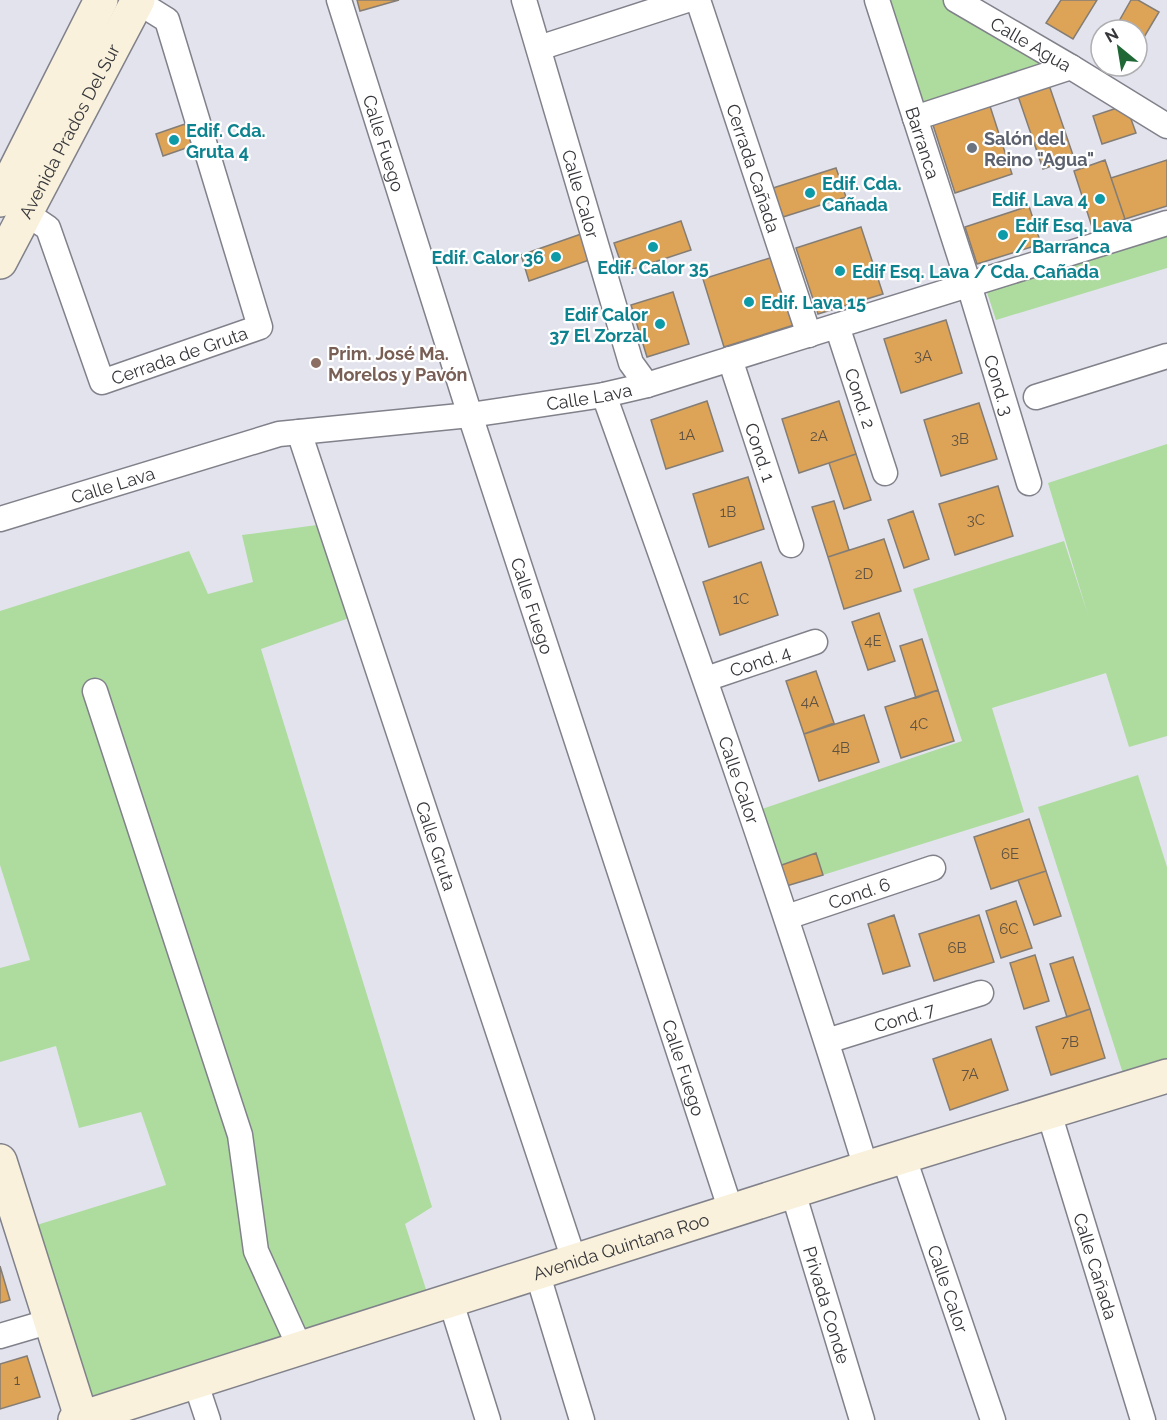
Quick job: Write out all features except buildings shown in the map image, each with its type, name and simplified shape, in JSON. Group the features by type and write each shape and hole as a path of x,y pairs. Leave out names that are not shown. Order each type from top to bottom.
{"main road":[{"name":"Avenida Prados Del Sur","path":"9,204 137,0"},
{"name":"Avenida Prados Del Sur","path":"0,262 9,204 92,3"},
{"name":"Avenida Quintana Roo","path":"79,1419 450,1299 1167,1076"},
{"path":"0,1161 9,1223 51,1321 79,1419"}],"street":[{"name":"Cerrada de Gruta","path":"9,204 48,228 102,382 260,327 167,20 137,0"},
{"name":"Calle Fuego","path":"339,0 470,415 731,1211"},
{"name":"Calle Calor","path":"524,0 631,363 647,385"},
{"path":"539,48 687,0"},
{"name":"Cerrada Cañada","path":"698,0 809,335"},
{"name":"Barranca","path":"877,0 969,285"},
{"name":"Calle Agua","path":"956,0 1167,126"},
{"path":"915,118 1071,67"},
{"name":"Calle Lava","path":"0,519 279,434 470,415 604,395 647,385 1167,223"},
{"name":"Cond. 3","path":"969,285 1029,483"},
{"name":"Cond. 2","path":"837,326 885,473"},
{"path":"1036,397 1167,356"},
{"name":"Cond. 1","path":"730,359 791,545"},
{"name":"Calle Calor","path":"604,395 706,679 787,917 866,1168"},
{"name":"Calle Gruta","path":"299,432 574,1260"},
{"name":"Cond. 4","path":"706,679 815,642"},
{"path":"95,691 240,1136 256,1251 300,1348"},
{"name":"Cond. 6","path":"787,917 933,868"},
{"name":"Cond. 7","path":"827,1041 981,993"},
{"name":"Calle Cañada","path":"1049,1113 1143,1420"},
{"name":"Calle Calor","path":"904,1158 993,1420"},
{"name":"Privada Conde","path":"794,1192 862,1420"},
{"path":"537,1272 582,1420"},
{"path":"450,1299 488,1420"},
{"path":"0,1336 51,1321"},
{"path":"195,1381 208,1420"}],"green space":[{"path":"877,0 956,0 1071,67 915,118"},
{"path":"1167,220 1167,268 996,320 983,280"},
{"path":"1167,444 1167,736 1129,747 1106,673 992,708 1024,812 823,875 815,853 776,867 756,811 962,741 913,589 1064,541 1088,615 1048,483"},
{"path":"317,525 352,617 261,649 432,1207 405,1224 431,1305 71,1420 27,1228 166,1185 141,1112 79,1128 56,1046 0,1062 0,968 30,960 0,865 0,611 189,551 208,594 253,582 242,535"},
{"path":"1138,775 1167,867 1167,1071 1126,1083 1038,807"}],"place":[{"name":"Edif. Cda. Gruta 4","path":"174,140"},
{"name":"Salón del Reino \"Agua\"","path":"972,148"},
{"name":"Edif. Cda. Cañada","path":"810,193"},
{"name":"Edif. Lava 4","path":"1100,199"},
{"name":"Edif Esq. Lava / Barranca","path":"1003,235"},
{"name":"Edif. Calor 35","path":"653,247"},
{"name":"Edif. Calor 36","path":"556,257"},
{"name":"Edif Esq. Lava / Cda. Cañada","path":"840,271"},
{"name":"Edif. Lava 15","path":"749,302"},
{"name":"Edif Calor 37 El Zorzal","path":"660,324"},
{"name":"Prim. José Ma. Morelos y Pavón","path":"316,363"}]}
